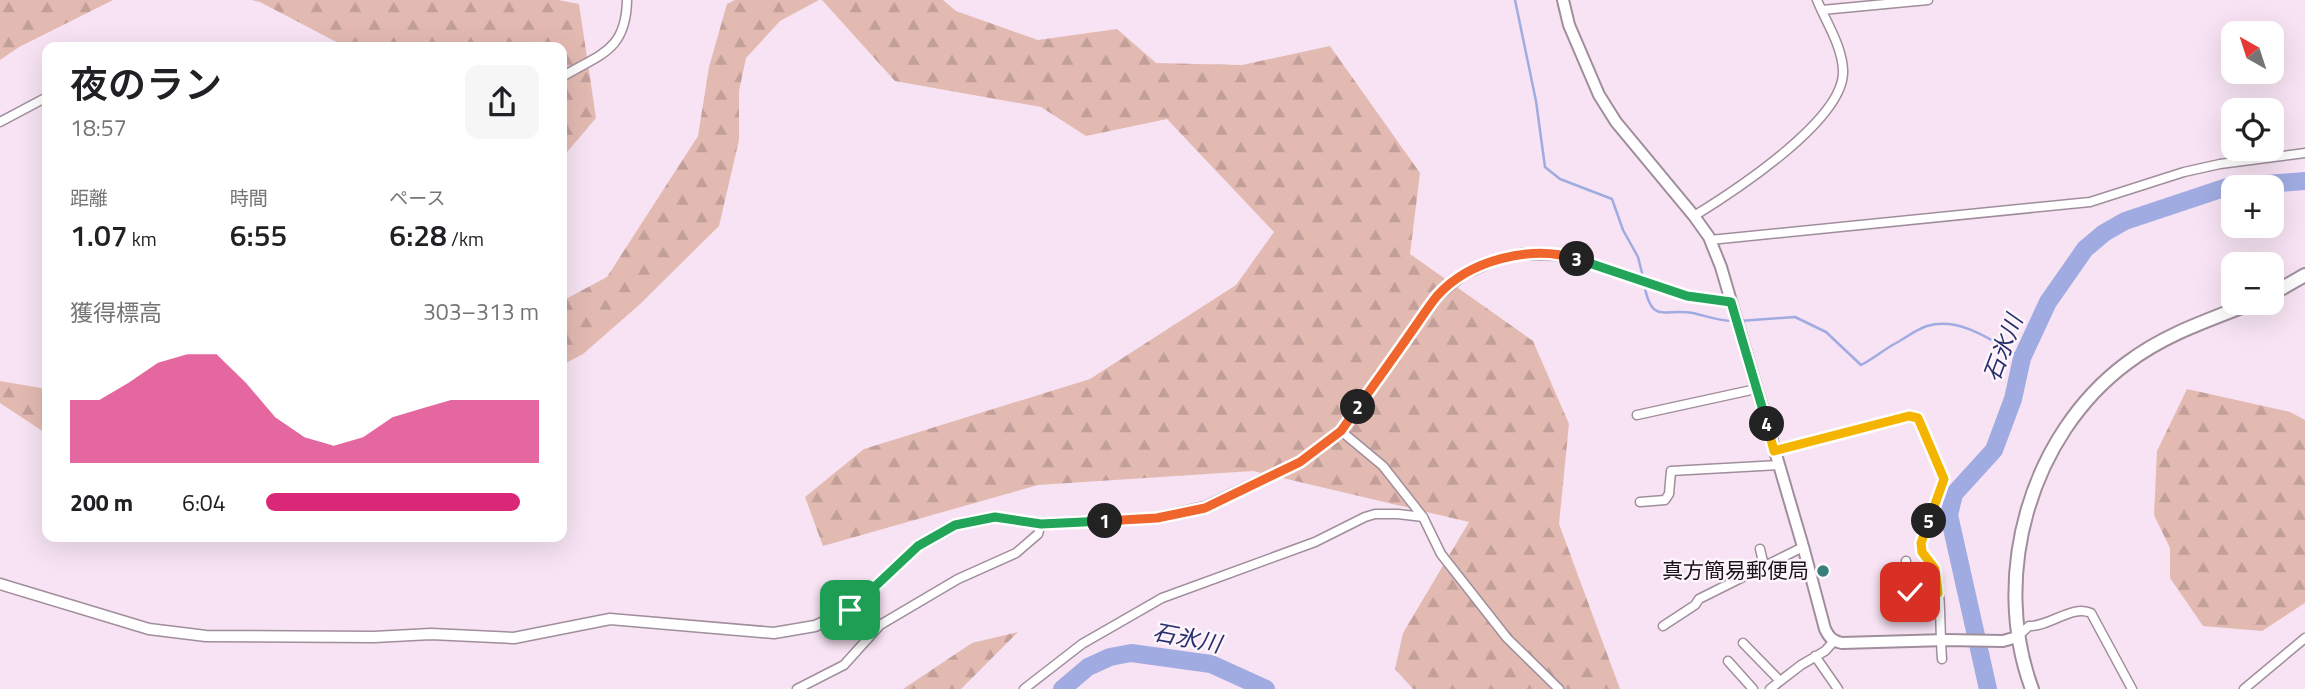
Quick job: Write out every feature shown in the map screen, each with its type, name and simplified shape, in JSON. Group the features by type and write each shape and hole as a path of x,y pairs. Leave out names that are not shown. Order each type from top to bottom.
{"highway":[{"path":"2284,287 2305,275"},
{"path":"2032,689 2017,637 2016,582 2024,519 2057,440 2099,387 2126,364 2172,335 2222,315"}],"main road":[{"path":"1563,0 1584,64 1616,122 1694,216 1710,240 1721,267 1825,629 1834,641 2003,641 2017,637"}],"street":[{"path":"567,74 596,60 617,42 625,23 627,0"},
{"path":"1694,216 1744,183 1811,129 1840,93 1843,69 1837,46 1817,0"},
{"path":"1822,10 1928,0"},
{"path":"0,122 42,100"},
{"path":"1710,240 2090,202 2184,172 2220,164 2305,153"},
{"path":"0,584 149,629 206,636 360,637 431,634 514,638 610,619 774,633 815,626 850,610 918,546 955,525 995,517 1041,524 1157,518 1205,508 1300,462 1341,431 1438,295 1464,274 1495,260 1522,254 1565,255 1687,296 1731,302"},
{"path":"1637,415 1756,389"},
{"path":"1774,451 1909,416 1918,418 1944,479 1921,543 1922,552 1935,569 1943,640 1942,659"},
{"path":"1341,431 1383,466 1423,517 1441,554 1499,628 1559,689"},
{"path":"1640,502 1665,500 1669,494 1671,471 1779,465"},
{"path":"1024,689 1082,644 1163,598 1315,542 1365,517 1398,514 1423,517"},
{"path":"797,689 844,664 880,625 958,579 1016,553 1038,534 1041,524"},
{"path":"1663,626 1695,605 1699,599 1803,547"},
{"path":"1759,549 1764,566"},
{"path":"1906,561 1905,588 1910,592 1938,593"},
{"path":"2017,637 2029,626 2040,626 2076,611 2087,611 2091,613 2132,689"},
{"path":"2246,688 2305,638"},
{"path":"1770,689 1834,641"},
{"path":"1743,643 1780,681"},
{"path":"1815,656 1838,689"},
{"path":"1728,661 1752,689"}],"green space":[{"path":"0,0 113,0 19,47 0,60"},
{"path":"251,0 558,0 579,4 596,118 567,152 567,42 336,42 260,2"},
{"path":"735,0 819,0 780,21 746,58 739,91 739,140 719,226 639,305 583,354 567,362 567,298 607,277 698,136 709,67 727,4"},
{"path":"822,0 943,0 956,11 1038,40 1117,29 1156,63 1242,65 1330,46 1420,173 1410,254 1533,341 1569,424 1559,524 1620,689 1413,689 1395,669 1403,633 1469,522 1253,471 1038,485 823,546 805,497 864,449 1090,379 1236,285 1274,232 1167,119 1086,136 1041,107 895,81"},
{"path":"0,381 42,388 42,431 0,403"},
{"path":"2187,389 2290,412 2305,420 2305,603 2262,631 2203,626 2170,578 2170,548 2154,515 2157,451"},
{"path":"1018,632 961,689 903,689 972,643"}],"waterway":[{"path":"1515,0 1536,101 1545,167 1560,179 1612,199 1623,230 1638,257 1643,277"},
{"name":"石氷川","path":"1988,689 1949,515 1954,494 1994,450 2013,399 2022,358 2048,302 2085,249 2104,233 2125,221 2227,187 2305,181"},
{"path":"1644,284 1647,297 1655,310 1693,313 1732,321"},
{"path":"1739,321 1795,317 1826,332 1861,365 1920,329 1940,324 1977,332 2022,358"},
{"name":"石氷川","path":"1062,689 1088,667 1110,657 1131,653 1211,664 1266,689"}],"place":[{"name":"真方簡易郵便局","path":"1823,571"}],"route":[{"path":"850,610 918,546 955,525 995,517 1041,524 1157,518 1205,508 1300,462 1341,431 1438,295 1464,274 1495,260 1522,254 1565,255 1687,296 1731,302 1774,451 1909,416 1918,418 1944,479 1921,543 1922,552 1935,569 1938,593 1910,592"}]}
